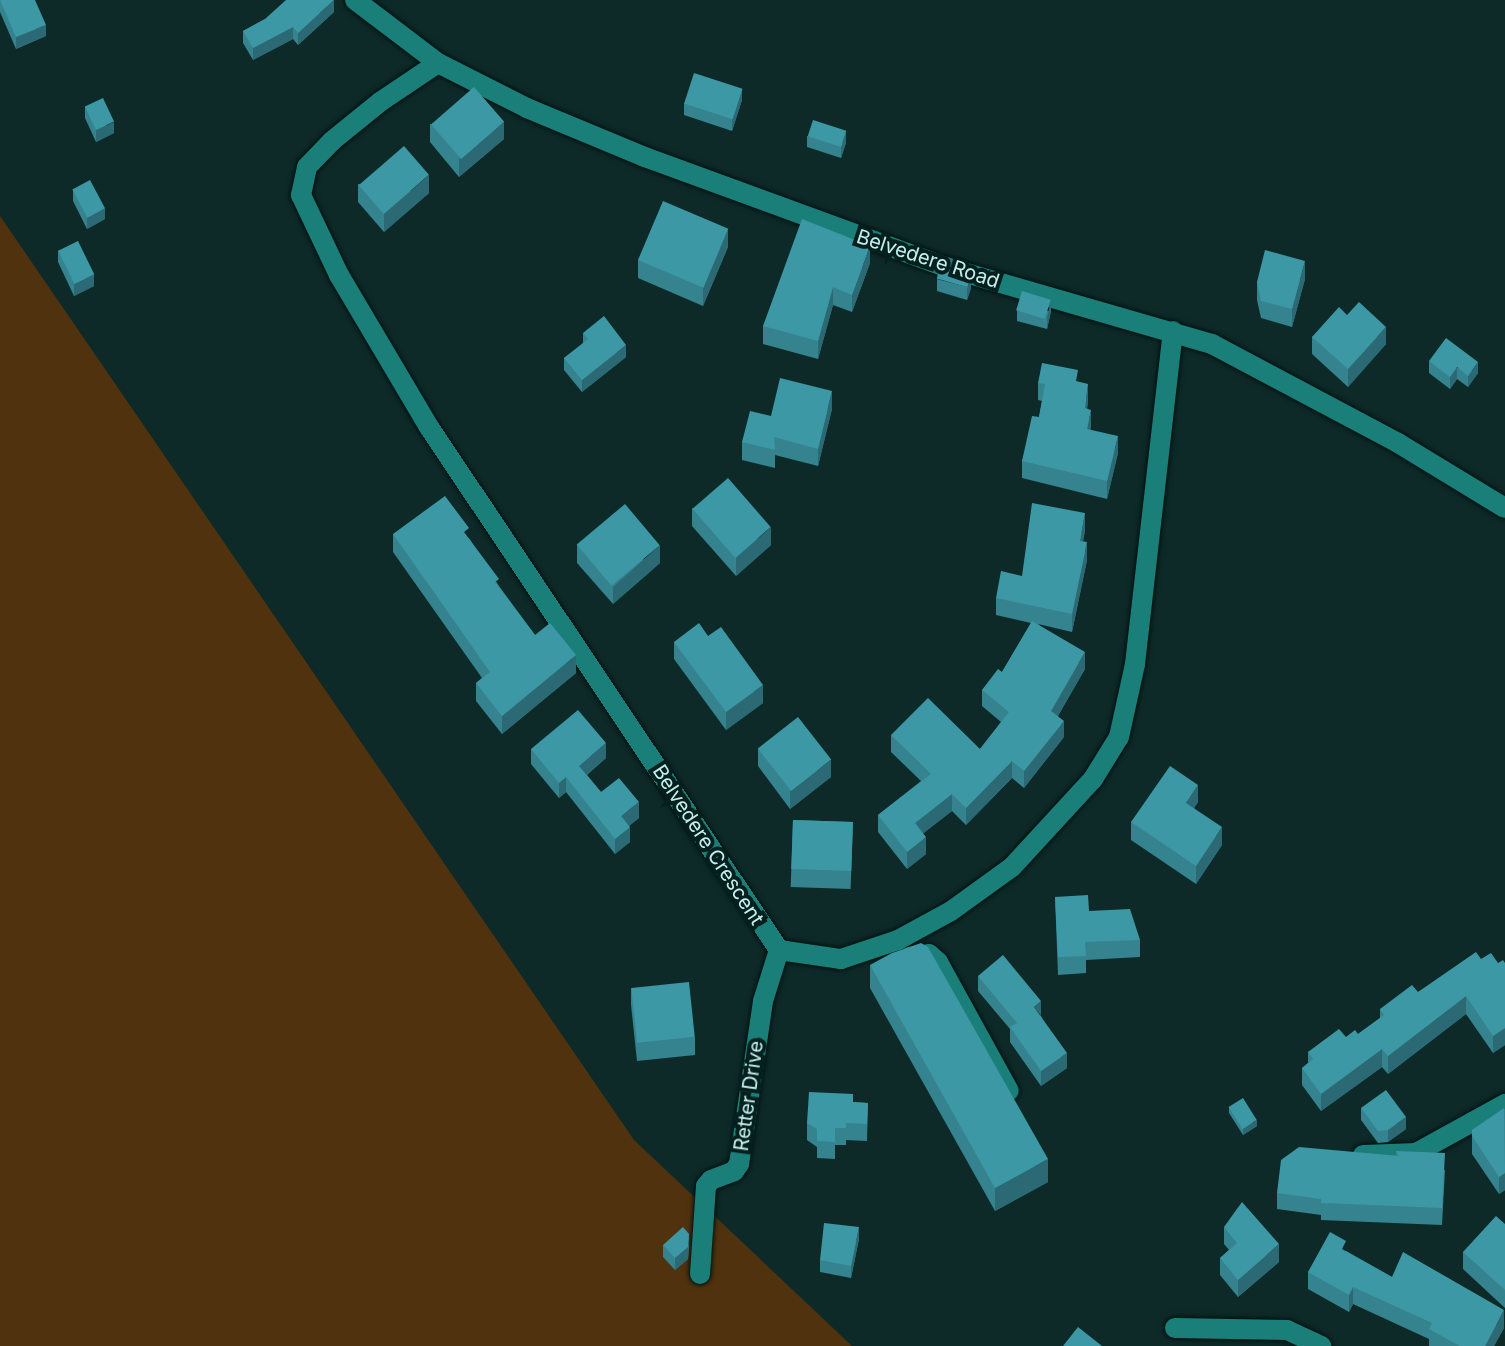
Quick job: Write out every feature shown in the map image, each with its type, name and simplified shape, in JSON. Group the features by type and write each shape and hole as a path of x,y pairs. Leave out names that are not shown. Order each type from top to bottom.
{"street":[{"name":"Belvedere Road","path":"355,0 438,63 527,108 784,210 945,267 1173,331 1249,361 1398,443 1505,508"},
{"name":"Belvedere Crescent","path":"438,63 380,102 332,141 307,167 301,195 339,275 429,427 779,950"},
{"path":"779,950 841,959 898,940 951,911 1012,867 1093,779 1119,737 1135,664 1173,331"},
{"path":"873,948 884,961 893,963 920,952 929,954 938,962 1019,1109"},
{"name":"Retter Drive","path":"700,1274 706,1186 711,1180 734,1171 739,1164 763,1001 779,950"},
{"path":"1349,1154 1416,1153 1505,1104"},
{"path":"1175,1328 1287,1330 1322,1346"}],"shaded area":[{"path":"0,216 634,1140 852,1346 0,1346"}],"building":[{"path":"0,0 35,0 46,25 16,37"},
{"path":"286,0 334,0 298,33 293,27 253,48 243,31 265,19"},
{"path":"694,73 743,89 733,119 684,103"},
{"path":"474,87 504,122 461,159 431,124"},
{"path":"103,98 114,122 96,130 85,106"},
{"path":"813,120 846,131 841,147 808,136"},
{"path":"404,146 429,175 384,214 359,185"},
{"path":"90,180 105,208 87,218 72,189"},
{"path":"663,201 728,229 703,288 638,260"},
{"path":"802,219 870,246 852,295 833,287 818,341 763,326"},
{"path":"78,241 94,274 74,284 58,251"},
{"path":"1265,250 1305,261 1292,309 1261,301 1257,282"},
{"path":"940,267 971,276 967,287 937,279"},
{"path":"1022,291 1051,300 1045,319 1016,310"},
{"path":"1359,302 1386,327 1348,369 1312,337 1339,307 1347,315"},
{"path":"604,316 626,345 582,380 564,358 588,339 583,333"},
{"path":"1446,338 1478,362 1468,376 1457,367 1450,377 1429,361"},
{"path":"1042,363 1078,370 1076,381 1088,384 1085,408 1091,410 1087,429 1118,436 1107,481 1022,461 1032,416 1039,417 1045,384 1038,383"},
{"path":"780,378 832,391 818,449 774,437 775,450 742,442 750,411 771,416"},
{"path":"728,478 771,527 735,558 693,509"},
{"path":"445,496 469,528 464,532 499,579 495,582 535,635 550,623 576,655 502,716 476,683 490,672 393,534"},
{"path":"1032,503 1085,513 1080,541 1087,542 1072,614 996,598 1001,571 1022,576"},
{"path":"625,504 660,545 611,586 577,544"},
{"path":"1032,621 1085,652 1051,711 1064,721 1024,771 1012,761 966,808 952,794 915,823 926,837 907,852 878,815 931,774 891,735 928,698 980,749 1009,712 982,690 998,669 1002,672"},
{"path":"699,623 708,636 721,627 763,685 726,712 674,642"},
{"path":"578,710 606,743 579,766 601,792 619,778 639,802 621,816 630,827 615,839 566,777 559,783 531,749"},
{"path":"798,717 831,760 791,791 758,748"},
{"path":"1170,766 1198,785 1186,803 1222,827 1196,866 1131,822"},
{"path":"793,820 853,822 851,871 791,869"},
{"path":"1088,895 1089,911 1130,909 1140,940 1085,942 1086,956 1058,957 1055,897"},
{"path":"921,943 928,947 1048,1159 995,1188 870,965"},
{"path":"1476,952 1481,959 1491,953 1498,963 1503,960 1505,963 1505,1028 1493,1036 1466,996 1388,1056 1382,1049 1321,1094 1302,1068 1313,1059 1308,1052 1339,1029 1346,1037 1355,1030 1358,1034 1384,1015 1380,1009 1412,985 1418,992"},
{"path":"1003,955 1041,1001 1034,1007 1067,1053 1041,1071 1010,1027 1017,1023 978,976"},
{"path":"689,982 695,1037 637,1043 631,988"},
{"path":"1386,1090 1406,1117 1388,1130 1378,1131 1361,1108"},
{"path":"809,1092 853,1094 853,1102 868,1103 867,1124 846,1123 846,1128 835,1128 835,1142 817,1141 817,1129 807,1123"},
{"path":"1243,1098 1257,1120 1242,1129 1229,1107"},
{"path":"1504,1108 1505,1173 1499,1177 1472,1136 1472,1130"},
{"path":"1299,1147 1399,1156 1396,1151 1445,1153 1442,1208 1321,1203 1321,1199 1277,1193 1281,1160"},
{"path":"1242,1202 1279,1244 1238,1280 1220,1258 1237,1243 1224,1227"},
{"path":"1496,1216 1505,1224 1505,1290 1463,1252"},
{"path":"824,1223 859,1227 851,1266 820,1260"},
{"path":"683,1227 689,1234 688,1247 675,1258 663,1245"},
{"path":"1330,1232 1346,1241 1342,1249 1392,1277 1403,1252 1504,1310 1485,1346 1460,1346 1429,1329 1432,1323 1353,1287 1349,1295 1308,1272"},
{"path":"1078,1327 1102,1346 1063,1346"}]}
